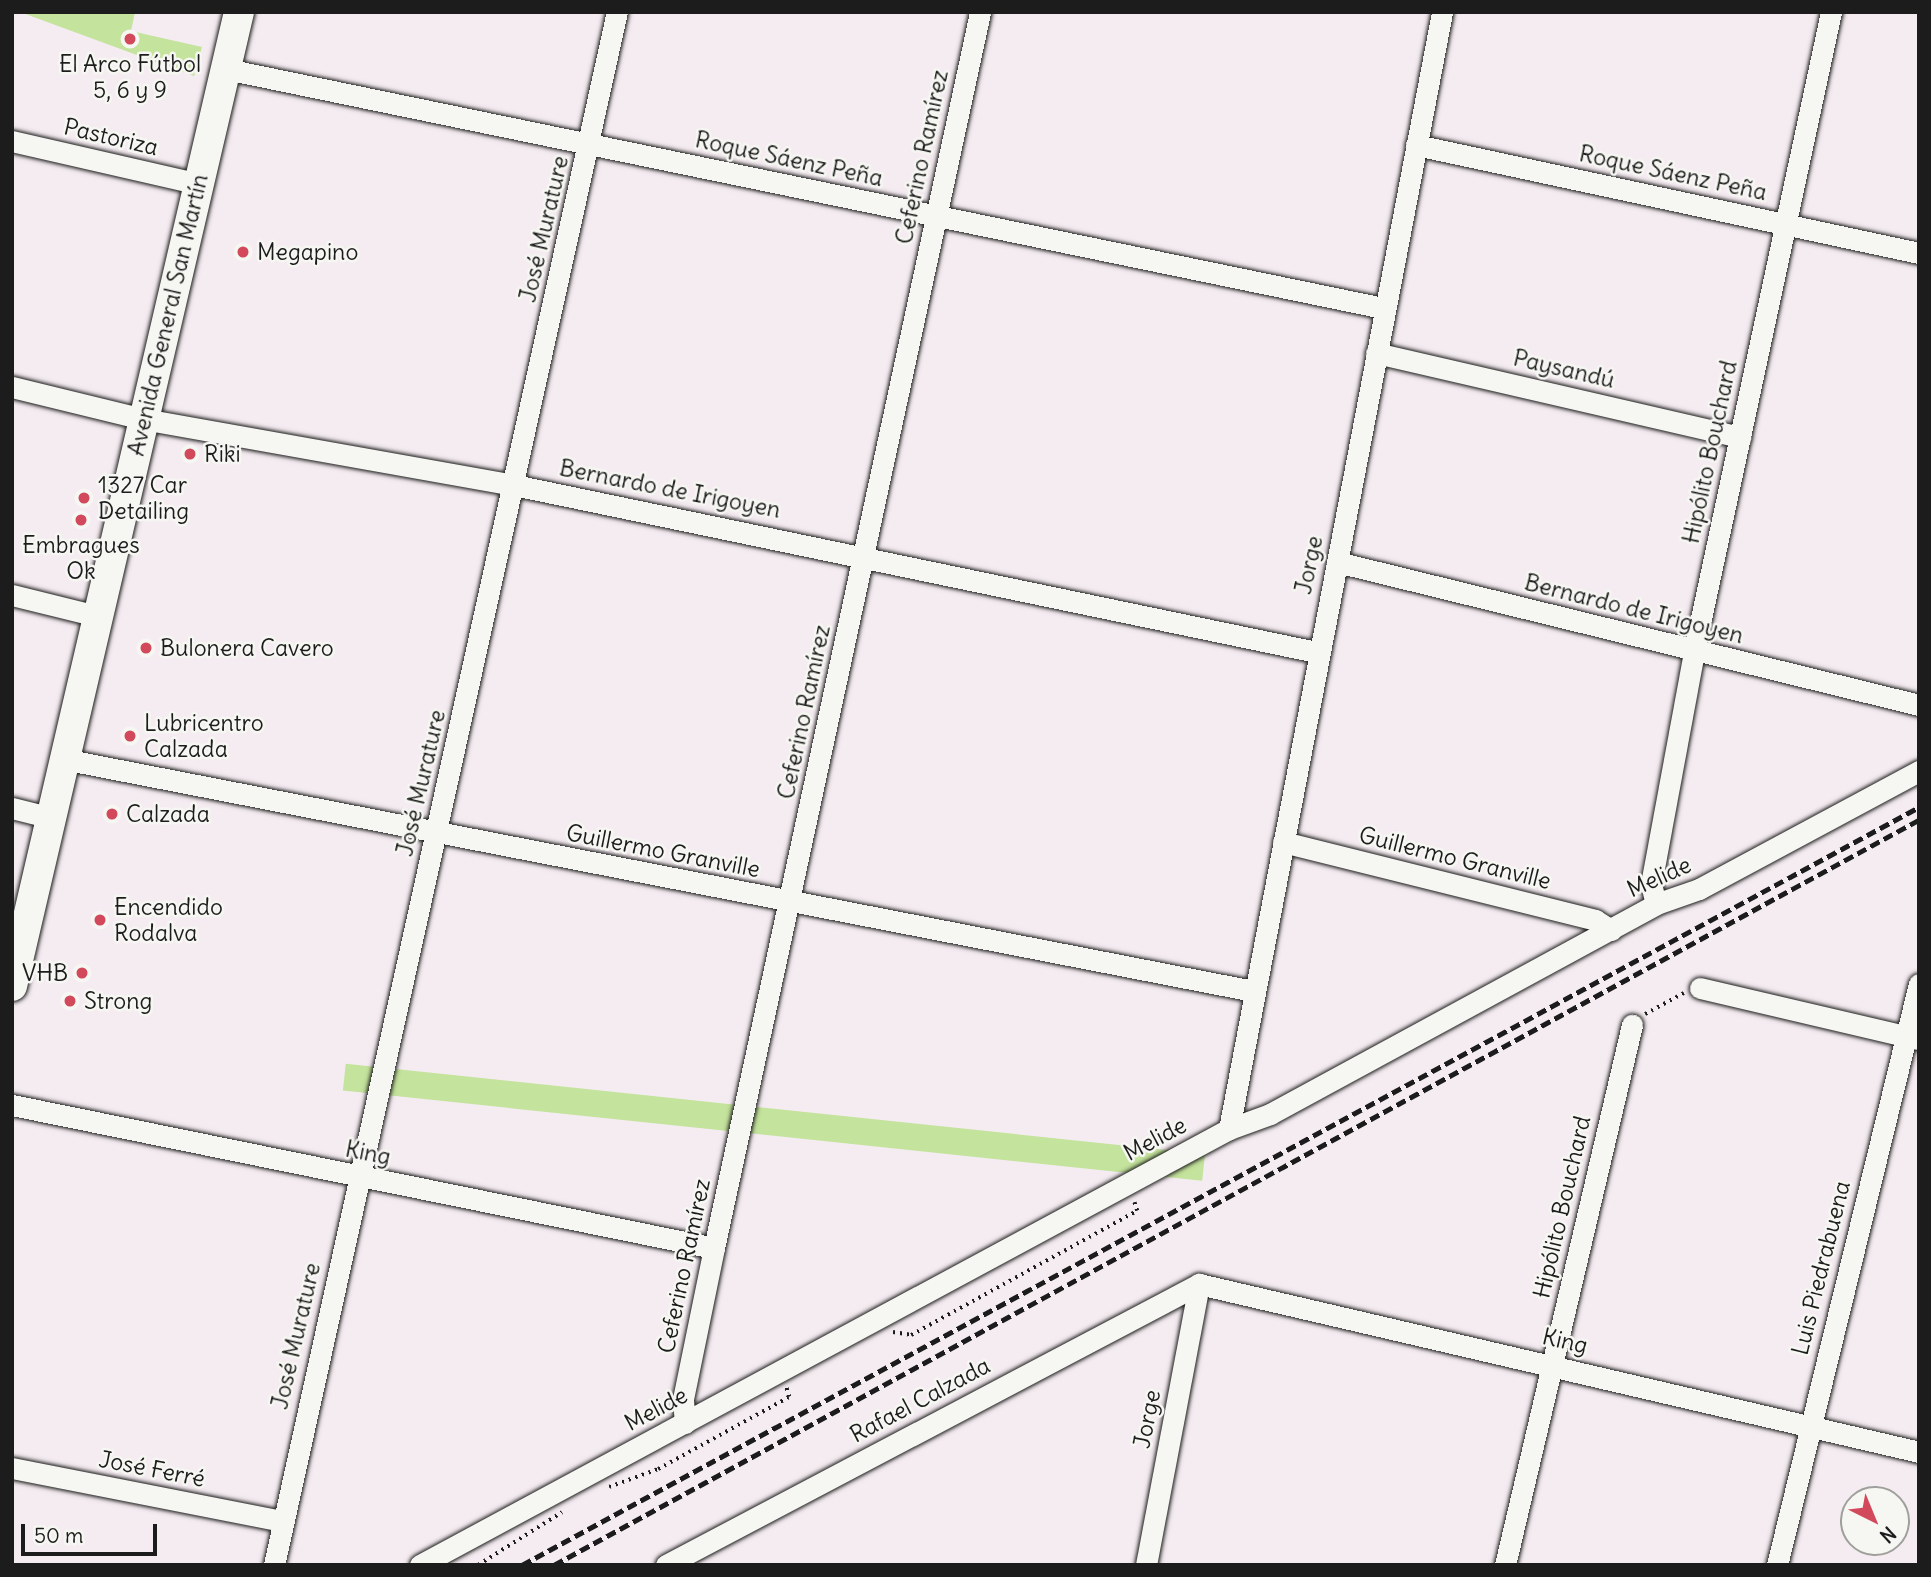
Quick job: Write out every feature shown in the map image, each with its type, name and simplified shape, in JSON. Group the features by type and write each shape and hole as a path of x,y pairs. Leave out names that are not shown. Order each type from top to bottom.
{"main road":[{"name":"Avenida General San Martín","path":"12,986 239,12"}],"street":[{"name":"José Murature","path":"274,1565 617,12"},
{"name":"Ceferino Ramírez","path":"685,1423 682,1399 980,12"},
{"name":"Jorge","path":"1229,1129 1316,652 1337,562 1383,308 1442,12"},
{"name":"Hipólito Bouchard","path":"1656,904 1651,884 1694,651 1831,12"},
{"name":"Roque Sáenz Peña","path":"226,69 590,142 935,217 1383,308"},
{"name":"Pastoriza","path":"12,141 199,184"},
{"name":"Roque Sáenz Peña","path":"1416,145 1919,253"},
{"name":"Paysandú","path":"1376,353 1740,437"},
{"name":"Bernardo de Irigoyen","path":"12,387 143,419 514,485 865,555 1316,652"},
{"name":"Bernardo de Irigoyen","path":"1337,562 1919,705"},
{"path":"12,595 97,616"},
{"name":"Guillermo Granville","path":"64,759 436,834 1253,991"},
{"name":"Melide","path":"420,1565 1229,1129 1270,1114 1656,904 1699,889 1919,771"},
{"path":"12,808 50,817"},
{"name":"Guillermo Granville","path":"1283,842 1595,920 1611,930"},
{"name":"Luis Piedrabuena","path":"1777,1565 1809,1426 1912,1038 1919,984"},
{"path":"1700,988 1912,1038"},
{"name":"Hipólito Bouchard","path":"1505,1565 1632,1025"},
{"name":"King","path":"12,1105 358,1178 714,1248"},
{"name":"Jorge","path":"1146,1565 1199,1284"},
{"name":"King","path":"1199,1284 1919,1452"},
{"name":"Rafael Calzada","path":"666,1565 1199,1284"},
{"name":"José Ferré","path":"12,1468 282,1521"}],"path":[{"path":"1632,1025 1660,1003 1700,988"},
{"path":"880,1338 911,1335 1137,1212 1134,1201 1145,1195"},
{"path":"601,1490 658,1469 789,1398 786,1387 798,1381"},
{"path":"478,1565 569,1507"}],"green space":[{"name":"El Arco Fútbol 5, 6 y 9","path":"20,12 135,12 131,31 202,47 194,76"},
{"path":"346,1064 1205,1154 1202,1181 343,1091"}],"railway":[{"path":"522,1565 1919,807"},
{"path":"554,1565 1919,820"}],"place":[{"name":"El Arco Fútbol 5, 6 y 9","path":"130,39"},
{"name":"Megapino","path":"243,252"},
{"name":"Riki","path":"190,454"},
{"name":"1327 Car Detailing","path":"84,498"},
{"name":"Embragues Ok","path":"81,520"},
{"name":"Bulonera Cavero","path":"146,648"},
{"name":"Lubricentro Calzada","path":"130,736"},
{"name":"Calzada","path":"112,814"},
{"name":"Encendido Rodalva","path":"100,920"},
{"name":"VHB","path":"82,973"},
{"name":"Strong","path":"70,1001"}]}
